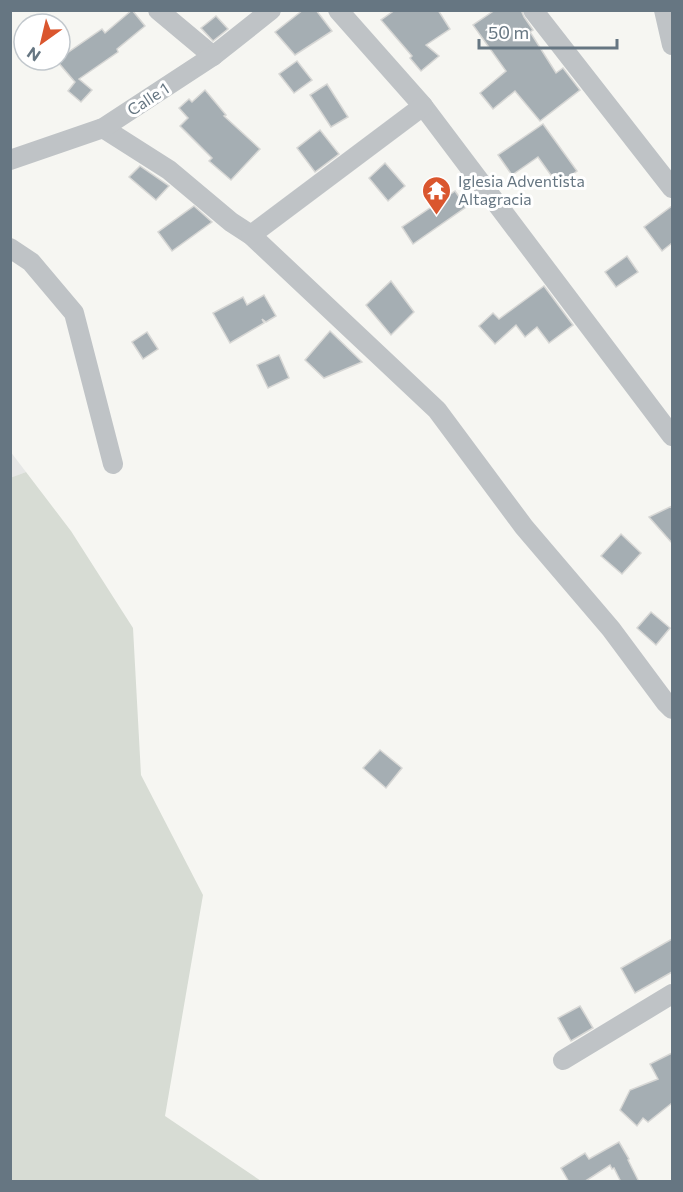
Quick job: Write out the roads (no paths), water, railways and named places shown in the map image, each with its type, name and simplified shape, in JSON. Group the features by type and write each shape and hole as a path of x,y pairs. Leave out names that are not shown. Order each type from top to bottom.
{"street":[{"path":"158,10 213,56"},
{"name":"Calle 1","path":"10,160 103,128 213,56 271,10"},
{"path":"338,10 423,106 670,429"},
{"path":"533,10 672,188"},
{"path":"664,10 672,45"},
{"path":"251,235 423,106"},
{"path":"103,128 169,170 231,222 251,235 437,410 524,527 610,629 672,709"},
{"path":"10,248 31,262 74,313 113,464"},
{"path":"563,1060 672,994"}],"place":[{"name":"Iglesia Adventista Altagracia","path":"437,216"}]}
